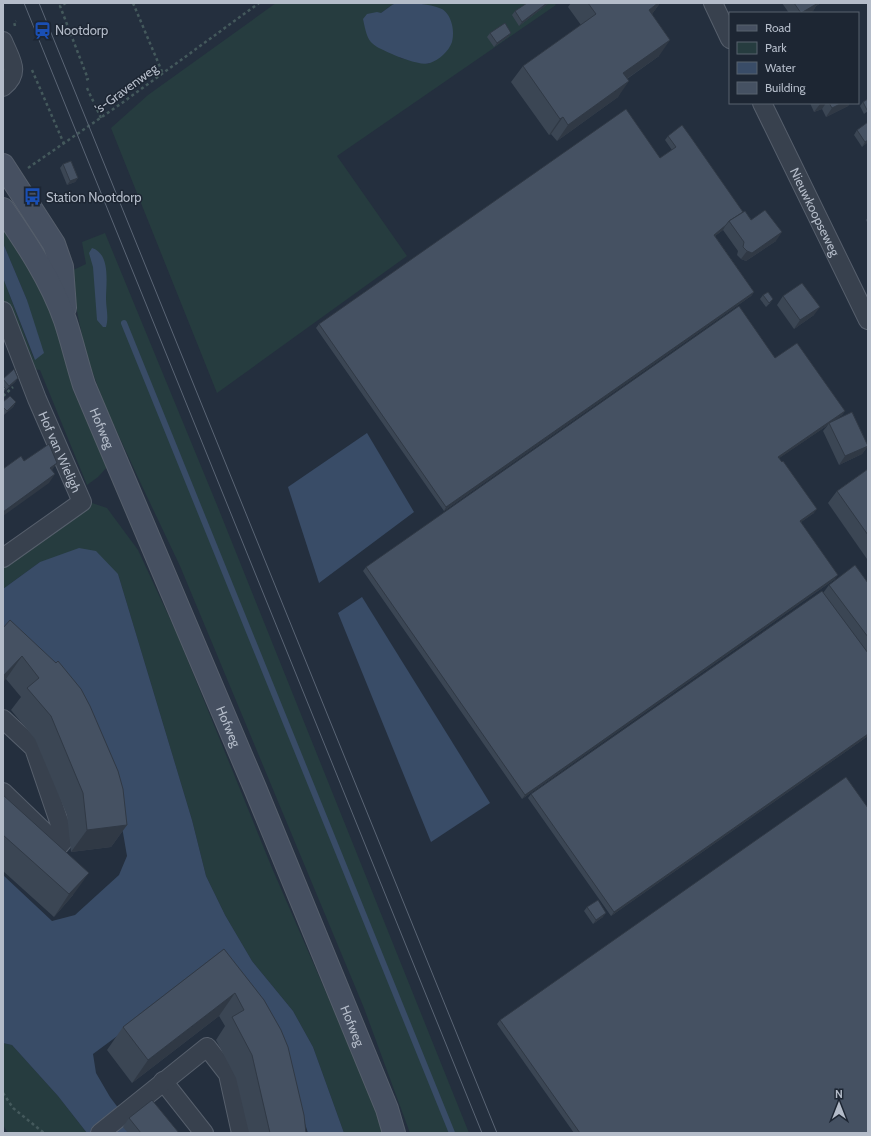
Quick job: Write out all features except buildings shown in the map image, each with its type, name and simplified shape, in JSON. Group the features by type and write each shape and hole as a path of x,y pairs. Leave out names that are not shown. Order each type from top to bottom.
{"main road":[{"name":"Hofweg","path":"8,172 54,244 62,267 65,320"},
{"name":"Hofweg","path":"3,209 30,248 45,274 65,320 87,391 258,796 387,1109 394,1133"}],"street":[{"path":"712,3 729,37"},
{"path":"3,40 14,72 10,81 3,87"},
{"name":"Nieuwkoopseweg","path":"762,104 868,320"},
{"name":"Hof van Wieligh","path":"3,311 37,399 82,502 3,558"},
{"path":"3,719 34,748 65,839 59,846 3,792"},
{"path":"100,1133 207,1047 228,1074 240,1133"},
{"path":"163,1081 204,1133"}],"path":[{"path":"55,8 66,3"},
{"path":"133,3 163,74"},
{"name":"'s-Gravenweg","path":"8,172 64,144 260,3"},
{"path":"60,6 88,79 84,80"},
{"path":"16,21 14,22 16,29"},
{"path":"31,66 64,144"},
{"path":"87,88 101,118"},
{"path":"51,115 52,110"},
{"path":"3,1093 13,1108 44,1133"}],"green space":[{"path":"276,3 396,3 381,13 400,58 429,64 430,6 416,3 554,3 556,5 337,156 407,256 217,393 111,128 148,95"},
{"path":"3,217 50,306 73,390 107,467 98,477 87,485 40,370 32,369 3,299 3,278 34,359 27,300 3,243"},
{"path":"105,233 217,505 469,1133 410,1133 364,1008 180,566 106,408 86,355 69,272 86,264 82,242"},
{"path":"89,502 107,508 138,550 177,634 272,868 374,1103 382,1133 344,1133 313,1047 293,1011 252,961 225,915 206,876 192,820 118,574 40,562 3,589 3,564"},
{"path":"3,1043 12,1045 58,1096 87,1133 8,1133 3,1125"}],"water":[{"path":"396,3 425,4 442,9 448,15 452,24 453,38 449,49 437,60 426,64 416,63 400,58 378,48 368,38 363,19 367,14 377,12 381,13"},
{"path":"3,243 27,300 44,353 35,360 3,278"},
{"path":"92,248 98,251 105,263 107,277 106,327 103,327 97,320 93,267 89,253"},
{"path":"367,433 414,512 319,583 288,487"},
{"path":"79,548 96,551 118,574 192,820 206,876 225,915 252,961 293,1011 313,1047 344,1133 308,1133 283,1056 217,962 93,1054 96,1073 110,1097 137,1133 87,1133 58,1096 12,1045 3,1043 3,875 52,921 75,915 119,875 127,856 116,792 3,642 3,589 40,562"},
{"path":"362,597 490,803 431,842 338,613"}],"waterway":[{"path":"124,323 452,1133"}],"tram line":[{"path":"24,3 482,1133"},
{"path":"39,3 497,1133"}],"place":[{"name":"Nootdorp","path":"42,30"},
{"name":"Station Nootdorp","path":"33,197"}]}
